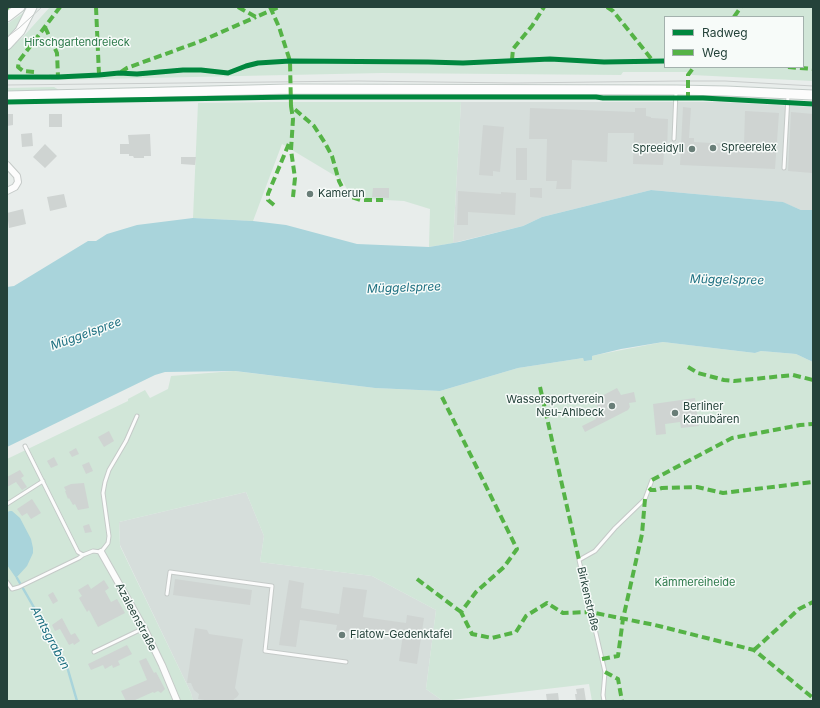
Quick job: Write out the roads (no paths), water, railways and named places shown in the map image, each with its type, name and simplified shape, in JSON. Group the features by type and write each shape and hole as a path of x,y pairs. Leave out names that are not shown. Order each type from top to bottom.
{"main road":[{"path":"7,17 20,7"},
{"path":"7,45 20,31 32,7"},
{"path":"7,96 290,89 676,90 813,95"}],"street":[{"path":"7,165 17,176 18,182 14,187 7,191"},
{"name":"Azaleenstraße","path":"102,552 144,628 162,665 176,701"}],"lane":[{"path":"674,139 676,90"},
{"path":"784,168 788,94"},
{"path":"7,582 12,589 19,587 83,555 93,551 102,552 108,543 109,536 103,493 105,482 109,470 126,441 137,416"},
{"path":"25,446 78,552 83,555"},
{"name":"Birkenstraße","path":"604,701 605,672 579,560 595,551 615,528 645,499 652,480"},
{"path":"7,504 43,481"},
{"path":"167,594 170,572 272,586 265,651 346,662"},
{"path":"94,652 144,628"}],"water":[{"name":"Müggelspree","path":"651,190 783,202 801,210 813,210 813,362 796,354 761,351 755,353 663,342 621,349 592,356 592,360 584,361 583,358 518,368 440,391 375,388 235,371 165,372 155,375 7,447 7,287 14,286 88,241 96,241 107,234 137,225 193,218 253,221 286,225 357,244 429,247 459,242 523,226 542,217"},
{"path":"10,511 20,518 31,539 33,548 33,553 27,566 16,578 7,565 7,512"}],"waterway":[{"name":"Amtsgraben","path":"17,578 66,663 77,701"}],"tram line":[{"path":"7,37 42,7"},
{"path":"7,85 358,81 515,83 725,81 813,86"}],"place":[{"name":"Spreerelex","path":"713,148"},
{"name":"Spreeidyll","path":"692,149"},
{"name":"Kamerun","path":"310,194"},
{"name":"Wassersportverein Neu-Ahlbeck","path":"612,406"},
{"name":"Berliner Kanubären","path":"675,413"},
{"name":"Flatow-Gedenktafel","path":"342,635"}],"park label":[{"name":"Hirschgartendreieck","path":"77,43"},
{"name":"Kämmereiheide","path":"695,583"}]}
